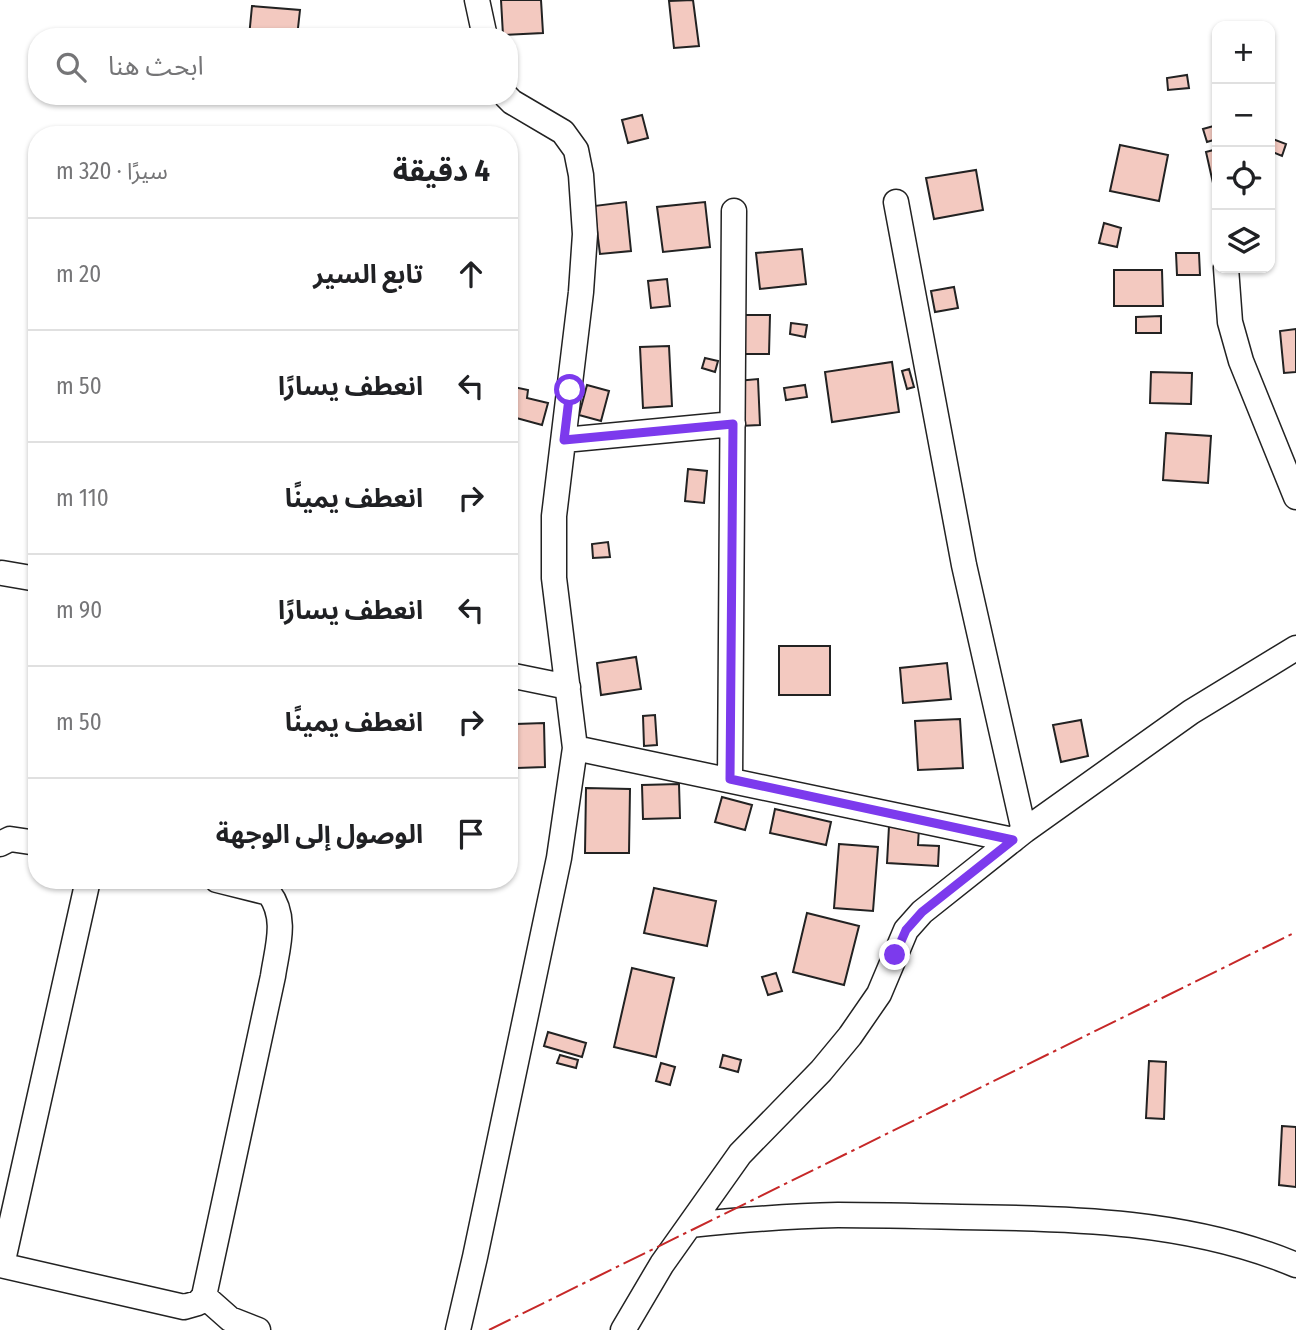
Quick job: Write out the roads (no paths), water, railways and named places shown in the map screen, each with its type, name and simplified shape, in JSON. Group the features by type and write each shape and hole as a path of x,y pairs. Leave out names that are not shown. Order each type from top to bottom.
{"street":[{"path":"477,0 483,28"},
{"path":"458,1330 559,858 575,748 554,578 555,516 581,292 585,234 581,175 576,150 564,132 517,105"},
{"path":"896,202 1018,835"},
{"path":"730,779 734,211"},
{"path":"1226,273 1230,322 1241,361 1296,497"},
{"path":"564,440 733,424"},
{"path":"2,573 28,577"},
{"path":"623,1330 662,1264 740,1154 821,1071 850,1036 879,994 906,930 922,912 1018,835 1191,712 1296,648"},
{"path":"518,677 568,687"},
{"path":"575,748 1018,835"},
{"path":"0,844 10,838 28,841"},
{"path":"86,889 1,1265 184,1307 198,1303 204,1296 273,976 280,929 277,903 269,893 253,889"},
{"path":"690,1225 772,1217 838,1215 1052,1218 1171,1231 1232,1242 1296,1265"},
{"path":"204,1296 230,1319 258,1330"}]}
